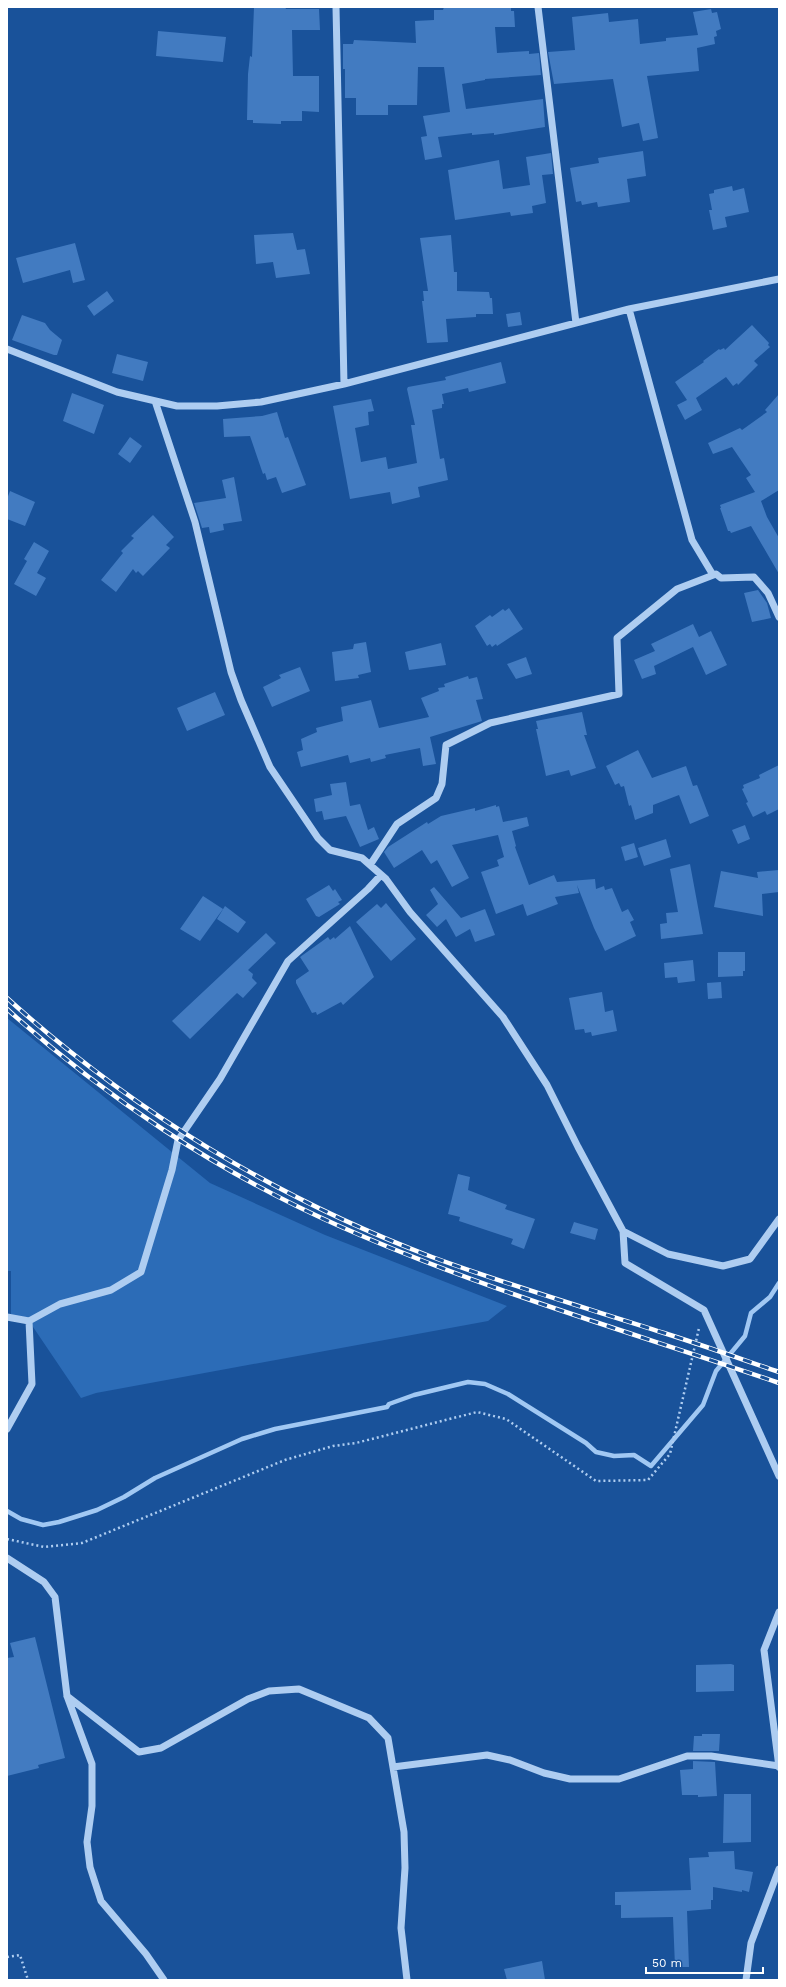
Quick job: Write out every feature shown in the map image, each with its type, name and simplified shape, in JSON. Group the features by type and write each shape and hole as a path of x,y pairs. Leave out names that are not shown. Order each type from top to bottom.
{"street":[{"path":"336,7 344,384"},
{"path":"538,7 576,323"},
{"path":"7,349 117,392 176,406 217,406 261,402 344,384 629,309 779,278"},
{"path":"629,309 692,540 714,575"},
{"path":"155,401 195,522 231,672 241,700 270,767 318,838 330,850 362,858 381,875 410,912 503,1017 547,1085 623,1231 625,1263 704,1310 779,1476"},
{"path":"370,865 398,824 436,798 442,784 446,745 490,723 619,694 617,638 678,589 716,574 721,578 754,577 768,593 779,617"},
{"path":"7,1317 29,1321 49,1308 111,1290 141,1272 172,1170 178,1140 220,1079 288,961 368,889 381,875"},
{"path":"623,1231 668,1254 723,1266 750,1259 779,1219"},
{"path":"7,1429 32,1384 29,1321"},
{"path":"7,1558 44,1582 55,1597 66,1696 92,1764 92,1806 87,1842 90,1867 101,1902 146,1954 164,1980"},
{"path":"393,1767 487,1755 510,1760 544,1773 570,1779 619,1779 687,1756 711,1756 779,1766 764,1650 779,1612"},
{"path":"66,1696 139,1752 161,1748 248,1699 269,1691 299,1689 370,1718 388,1738 404,1832 405,1868 401,1928 407,1980"},
{"path":"746,1980 751,1943 779,1869"}],"path":[{"path":"7,1539 44,1547 82,1543 285,1460 333,1446 356,1443 477,1412 506,1419 596,1481 648,1480 670,1454 704,1310"},
{"path":"7,1957 20,1955 28,1980"}],"shaded area":[{"path":"7,1018 210,1183 325,1235 507,1306 488,1321 96,1393 81,1398 29,1321 11,1318 11,1271 7,1271"}],"building":[{"path":"254,7 319,9 320,30 292,30 293,76 319,76 319,112 302,111 302,121 281,121 281,124 253,123 253,120 247,120 248,74 250,56 252,57"},
{"path":"444,7 511,7 511,11 514,11 515,27 495,27 497,53 529,51 529,54 539,53 541,75 485,79 462,84 466,109 543,99 545,127 494,135 494,133 472,135 472,133 438,137 442,157 425,160 421,137 427,136 423,116 450,112 444,67 418,67 417,105 388,105 388,115 356,115 356,98 345,98 343,44 353,44 354,40 416,43 415,21 434,20 434,10 443,10"},
{"path":"711,9 712,13 717,12 721,29 716,31 717,36 714,37 715,44 697,48 699,71 647,76 658,138 643,141 639,123 622,127 613,79 554,84 548,52 575,50 572,17 608,13 609,22 638,19 640,44 666,41 666,38 698,35 693,12"},
{"path":"158,31 226,37 223,62 156,56"},
{"path":"643,151 646,176 627,179 630,202 598,207 597,202 582,205 581,201 576,202 570,168 599,163 598,158"},
{"path":"551,153 553,174 542,175 546,203 532,206 533,213 511,216 510,212 455,220 448,170 499,160 503,189 530,185 526,157"},
{"path":"732,186 733,191 744,188 749,212 725,217 727,227 713,230 709,210 712,210 709,194 714,193 714,190"},
{"path":"293,233 297,250 305,249 310,274 276,278 273,262 256,264 254,235"},
{"path":"451,235 454,272 457,272 457,291 489,292 490,298 492,298 493,314 476,314 476,317 446,319 448,342 427,343 422,301 424,301 423,291 428,291 420,238"},
{"path":"75,243 85,280 73,283 70,270 23,283 16,258"},
{"path":"107,291 114,301 94,316 87,306"},
{"path":"520,312 522,325 508,327 506,314"},
{"path":"22,315 45,323 50,330 62,340 57,355 12,340"},
{"path":"752,325 769,343 768,345 770,347 754,361 758,365 738,385 737,383 733,386 726,377 696,398 702,410 685,420 677,405 687,400 675,382 704,362 703,361 719,349 724,348 725,350"},
{"path":"117,354 148,362 143,381 112,373"},
{"path":"501,362 506,383 469,392 468,388 442,394 444,404 442,404 442,408 432,410 440,459 444,458 448,480 418,487 420,497 392,504 390,492 350,499 333,406 371,399 374,411 368,412 369,425 355,428 361,462 386,457 388,469 417,463 411,425 415,425 407,389 408,387 446,380 445,377"},
{"path":"72,393 104,405 94,434 63,421"},
{"path":"779,394 779,490 761,501 767,517 779,538 779,574 751,526 731,533 728,531 720,505 755,492 746,478 751,475 732,447 713,454 708,443 740,428 742,430 767,412 765,410"},
{"path":"277,412 285,438 288,437 306,485 282,493 276,477 267,480 265,473 263,474 250,436 224,437 223,419 262,416"},
{"path":"130,437 142,446 130,463 118,454"},
{"path":"234,477 242,521 223,524 224,530 210,533 209,527 202,528 194,503 226,498 222,480"},
{"path":"10,491 35,502 25,526 7,519 7,499"},
{"path":"153,515 174,537 166,545 170,548 143,576 138,571 136,573 133,569 116,592 101,580 123,553 121,551 134,538 131,536"},
{"path":"34,542 49,551 37,573 46,578 36,596 14,584 27,561 24,559"},
{"path":"758,590 767,603 771,618 752,622 744,593"},
{"path":"509,608 523,629 497,646 496,644 492,647 490,644 487,646 475,626 490,615 492,617 503,609 505,611"},
{"path":"693,624 699,637 711,631 727,665 706,675 693,647 654,666 656,674 642,679 634,660 655,651 651,644"},
{"path":"366,642 371,672 358,675 359,678 335,681 332,652 353,649 354,644"},
{"path":"441,643 446,665 409,670 405,652"},
{"path":"526,657 532,674 516,679 507,664"},
{"path":"300,667 310,691 272,707 263,687 281,678 279,675"},
{"path":"468,676 469,679 477,677 483,699 476,700 482,721 430,737 436,764 423,766 420,748 385,755 386,758 371,762 370,758 350,763 348,755 301,767 297,752 303,750 301,739 317,732 316,728 343,721 341,707 371,700 379,728 429,717 421,698 439,691 438,688 445,687 444,684"},
{"path":"215,692 225,715 187,731 177,708"},
{"path":"582,712 587,735 584,735 596,768 571,776 569,770 546,776 536,729 538,729 536,721"},
{"path":"638,750 652,778 686,766 693,786 697,785 709,816 690,824 679,795 653,805 653,813 635,820 631,805 629,806 624,786 621,787 619,783 615,785 606,766"},
{"path":"779,765 779,809 767,815 765,811 753,817 746,803 748,802 742,789 744,788 743,785 760,778 759,775"},
{"path":"346,782 350,806 360,804 368,830 374,827 379,839 360,847 346,816 324,820 322,811 316,812 314,799 332,795 330,784"},
{"path":"496,805 496,807 499,806 503,822 527,817 529,826 512,831 515,847 529,885 554,875 557,882 595,879 596,889 604,886 605,890 612,888 622,912 628,909 634,920 630,922 636,936 605,951 577,885 579,893 555,897 558,904 527,916 523,904 496,914 481,872 499,866 497,860 504,857 498,835 452,845 469,878 452,887 437,860 431,864 422,850 394,868 384,852 388,847 427,822 428,824 441,816 475,808 475,811"},
{"path":"745,825 750,839 738,844 732,830"},
{"path":"666,839 671,857 644,866 638,848"},
{"path":"634,843 638,857 625,861 621,847"},
{"path":"690,864 703,934 661,939 660,924 667,923 666,913 678,912 670,869"},
{"path":"779,870 779,892 762,894 763,916 714,907 721,871 758,878 757,872"},
{"path":"329,885 333,891 335,889 342,900 338,902 340,904 319,917 316,916 306,899"},
{"path":"434,887 461,918 485,909 495,935 475,942 470,929 456,937 446,919 437,927 426,915 438,904 430,890"},
{"path":"203,896 223,909 200,941 180,929"},
{"path":"386,903 416,939 391,961 356,922 377,904 381,908"},
{"path":"225,906 246,922 238,933 217,919"},
{"path":"350,926 374,977 343,1005 341,1002 317,1015 316,1012 312,1013 296,983 296,980 309,971 300,957 328,937 330,940 334,937 335,939"},
{"path":"266,933 276,943 248,970 253,974 252,978 257,983 243,998 237,993 190,1039 172,1021"},
{"path":"718,952 745,952 745,971 743,971 743,976 718,977"},
{"path":"693,960 695,981 678,983 677,977 665,978 664,963"},
{"path":"721,982 722,998 708,999 707,983"},
{"path":"602,992 605,1012 613,1010 617,1031 592,1036 591,1032 585,1033 584,1029 575,1030 569,998"},
{"path":"458,1174 470,1177 468,1190 507,1205 505,1209 535,1219 524,1249 511,1244 513,1239 459,1221 460,1217 448,1214"},
{"path":"574,1222 598,1229 595,1240 570,1233"},
{"path":"35,1637 65,1758 38,1765 39,1768 7,1776 7,1658 14,1657 10,1643"},
{"path":"696,1665 734,1665 734,1691 696,1692"},
{"path":"702,1734 720,1734 719,1751 693,1751 694,1736 702,1736"},
{"path":"693,1761 715,1762 717,1796 698,1797 698,1795 682,1795 680,1770 693,1769"},
{"path":"724,1794 751,1794 751,1842 723,1843"},
{"path":"734,1851 735,1869 753,1872 749,1892 713,1887 711,1909 687,1911 689,1967 675,1967 673,1917 621,1918 621,1905 615,1905 615,1892 691,1890 689,1858 709,1857 708,1852"},
{"path":"542,1961 545,1980 507,1980 504,1969"}],"waterway":[{"path":"7,1511 21,1519 43,1525 59,1522 97,1510 124,1497 155,1478 242,1439 275,1429 387,1407 389,1404 414,1395 468,1382 485,1384 508,1394 586,1443 596,1452 614,1456 634,1455 651,1466 703,1405 716,1371 745,1336 751,1313 770,1297 779,1283"}],"railway":[{"path":"7,998 54,1039 155,1114 262,1179 317,1207 374,1234 432,1257 518,1287 779,1372"},
{"path":"7,1009 82,1072 163,1130 249,1181 293,1204 337,1225 446,1270 556,1309 779,1383"}]}
